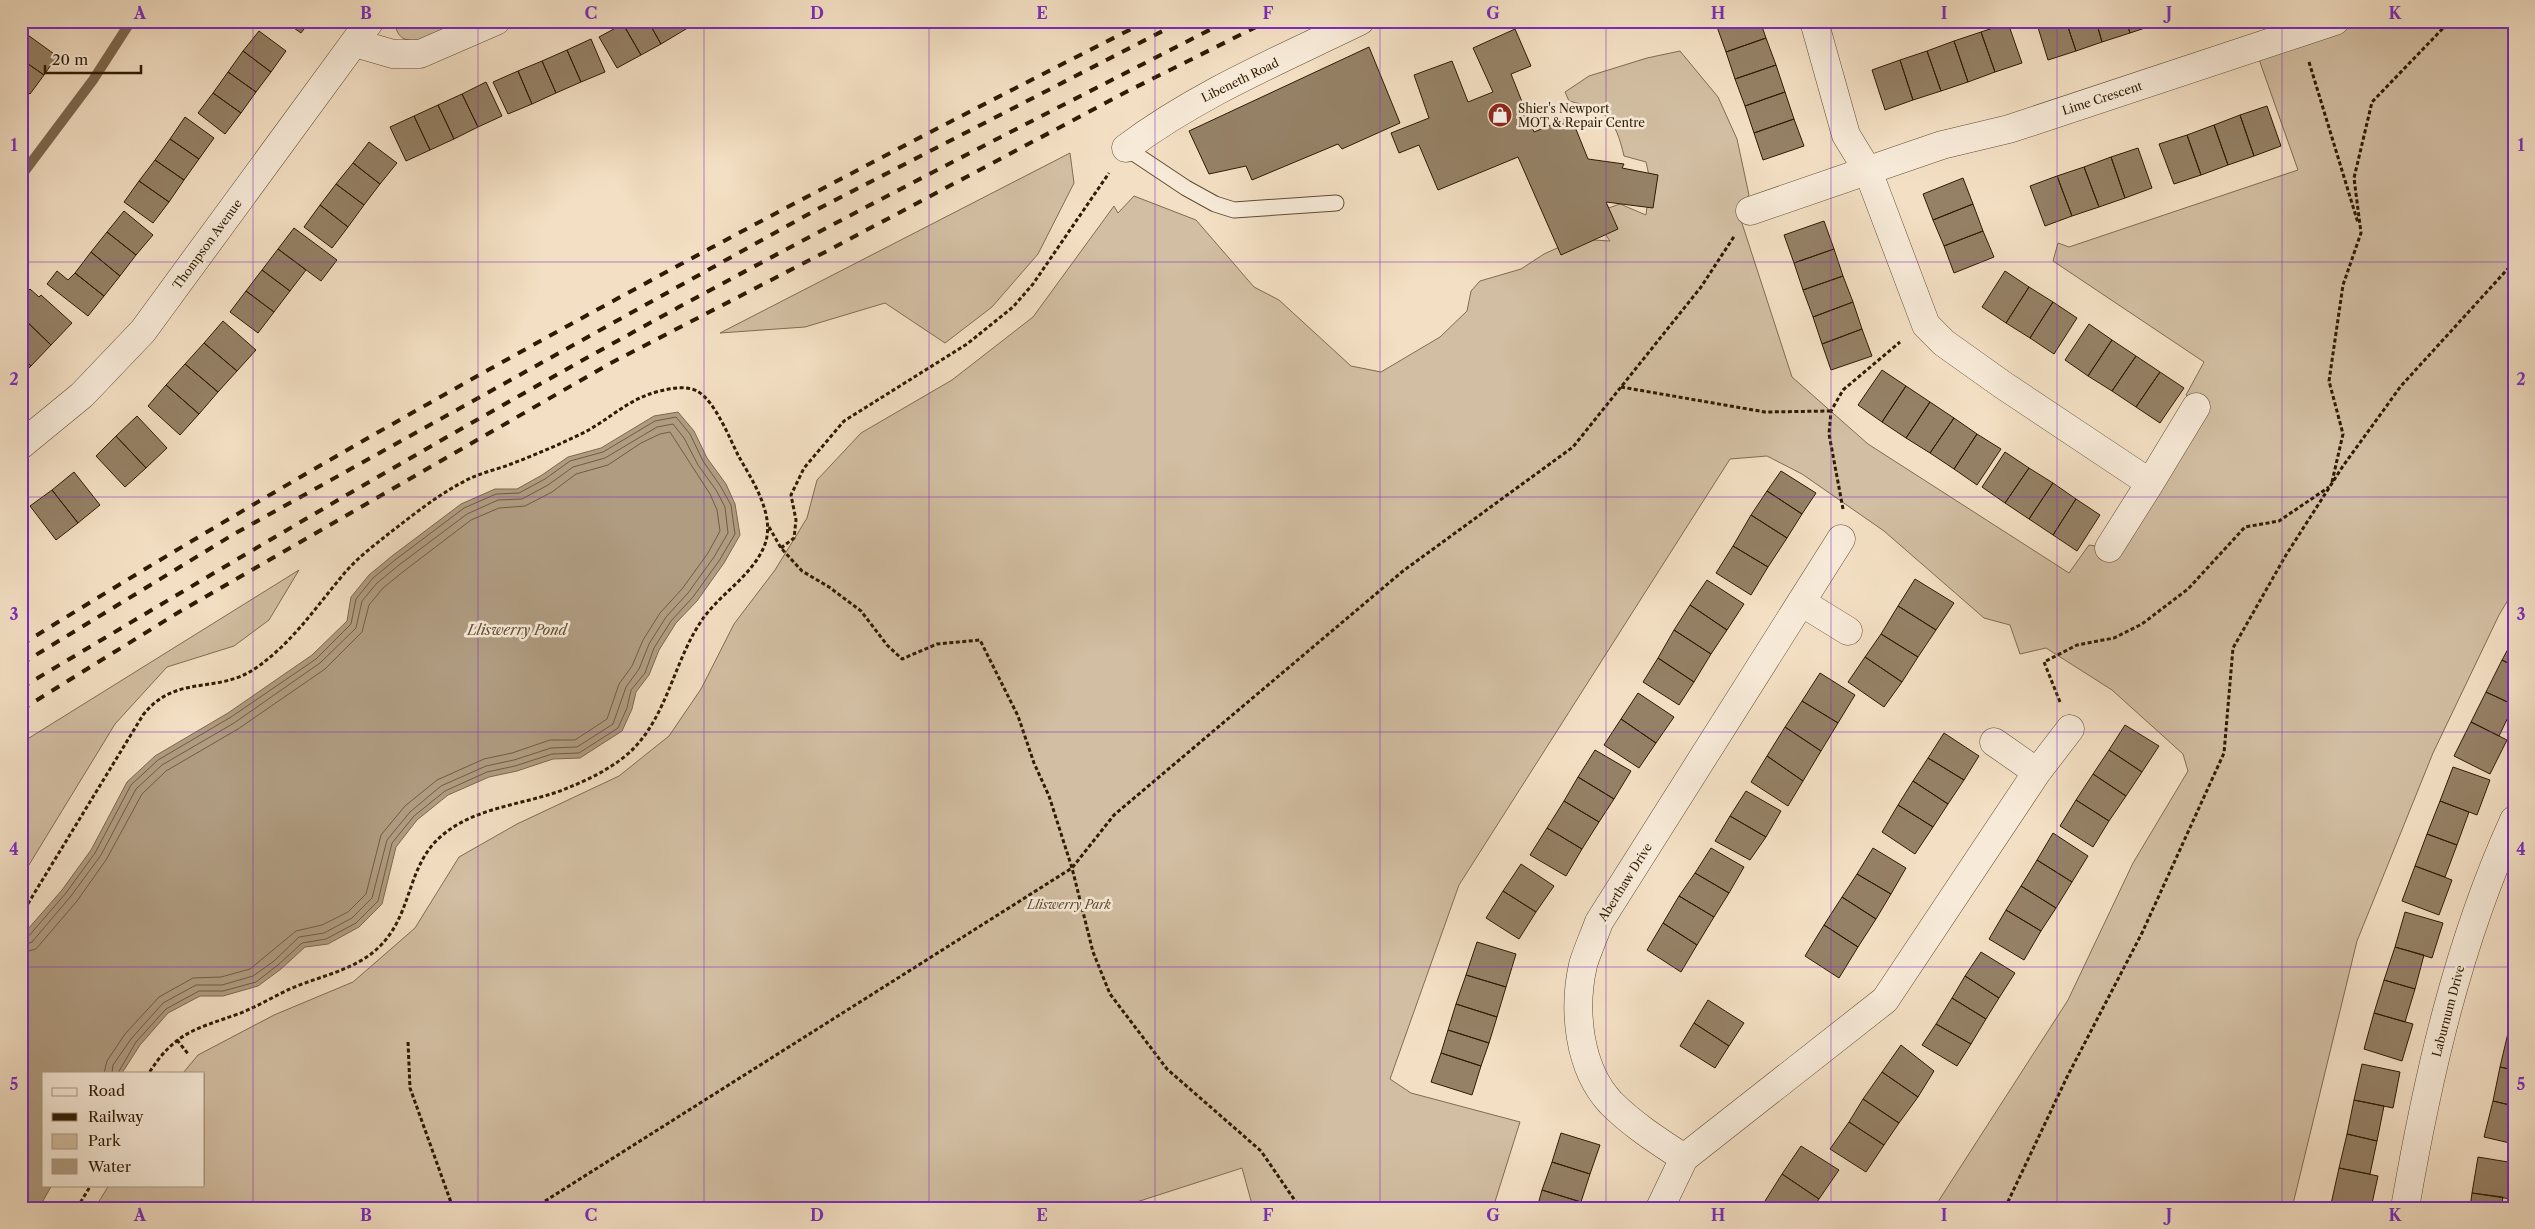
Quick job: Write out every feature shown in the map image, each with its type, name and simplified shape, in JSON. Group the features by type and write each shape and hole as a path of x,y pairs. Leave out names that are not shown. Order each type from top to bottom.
{"street":[{"name":"Thompson Avenue","path":"21,445 82,395 143,331 370,21"},
{"path":"354,43 393,54 420,54 496,21"},
{"name":"Libeneth Road","path":"1126,148 1158,124 1193,103 1360,21"},
{"path":"1814,21 1846,134 1868,171 1926,325 1944,343 2003,385 2150,482"},
{"name":"Lime Crescent","path":"1750,211 1942,145 2009,129 2335,21"},
{"path":"2109,548 2196,408"},
{"name":"Aberthaw Drive","path":"1684,1158 1645,1133 1610,1102 1593,1077 1583,1050 1578,1007 1583,965 1599,922 1841,538"},
{"path":"1801,602 1848,631"},
{"path":"1660,1208 1684,1158 1885,1000 2037,772 2070,729"},
{"path":"1994,742 2037,772"},
{"name":"Laburnum Drive","path":"2406,1208 2418,1133 2446,1008 2491,871 2514,820"}],"lane":[{"path":"1126,148 1186,188 1215,204 1234,210 1336,202"}],"path":[{"path":"2070,729 2044,662 2076,645 2114,638 2142,624 2188,589 2245,527 2279,521 2331,485 2343,434 2329,381 2343,285 2361,233 2354,178 2372,102 2450,21"},
{"path":"2300,34 2361,233"},
{"path":"781,548 794,538 796,520 791,495 804,468 844,422 967,344 1013,307 1033,284 1126,148"},
{"path":"534,1208 1072,868 1114,816 1395,577 1572,447 1701,287 1750,211"},
{"path":"2005,1208 2067,1078 2142,933 2224,753 2232,648 2286,556 2331,485 2401,386 2514,262"},
{"path":"1841,538 1844,519 1829,434 1831,411 1843,390 1896,344 1926,325"},
{"path":"1621,387 1765,412 1831,411"},
{"path":"21,915 151,704 165,694 186,686 216,684 252,671 290,641 345,572 386,536 440,497 471,478 514,463 587,431 645,395 673,388 696,391 716,412 761,499 769,527 781,548 802,571 829,587 861,611 887,645 902,659 937,644 980,640 1018,716 1034,763 1049,796 1072,868 1093,952 1110,994 1167,1069 1261,1151 1300,1208"},
{"path":"151,1072 162,1053 187,1032 241,1013 289,989 344,970 369,956 387,939 399,922 420,866 436,841 464,820 567,789 605,770 635,747 658,711 686,649 702,620 763,551 769,527"},
{"path":"177,1040 189,1055"},
{"path":"408,1042 410,1088 453,1208"},
{"path":"77,1208 89,1186"}],"green space":[{"path":"395,21 464,21 435,35 413,41 404,39 398,33"},
{"name":"Lliswerry Park","path":"2335,21 2514,21 2514,590 2499,615 2433,753 2357,941 2292,1208 1934,1208 2068,1000 2133,863 2188,771 2183,754 2112,690 2046,648 2020,654 2010,625 1984,618 1884,531 1802,474 1767,456 1730,459 1459,885 1390,1079 1411,1093 1520,1122 1493,1208 1253,1208 1242,1168 1118,1208 95,1208 108,1186 205,1186 205,1072 184,1072 198,1055 274,1015 353,982 415,928 459,857 517,824 619,776 669,736 701,689 734,624 775,570 807,518 817,480 861,433 952,380 1033,317 1114,206 1118,213 1134,196 1196,220 1254,287 1279,300 1351,366 1381,372 1440,337 1467,311 1471,291 1480,281 1521,269 1544,254 1577,239 1610,241 1601,228 1600,211 1620,204 1646,215 1650,180 1646,162 1624,156 1613,124 1601,112 1569,101 1565,92 1589,76 1647,58 1680,51 1718,97 1737,139 1749,195 1738,211 1792,377 1868,444 2069,573 2089,545 2109,548 2196,408 2186,395 2204,362 2053,261 2058,243 2069,247 2298,170 2255,48"},
{"path":"1070,153 1074,183 1038,254 992,307 945,343 885,303 805,327 720,333"},
{"path":"299,570 269,620 234,646 167,667 115,724 21,878 21,743"}],"water":[{"name":"Lliswerry Pond","path":"678,412 694,431 707,458 726,484 735,504 740,535 724,563 697,601 676,623 659,650 649,675 636,692 632,709 622,731 580,758 553,759 517,771 489,777 448,795 417,820 396,847 382,904 359,927 328,944 305,947 281,969 258,986 223,996 200,996 168,1013 140,1045 123,1072 42,1072 42,1186 51,1186 39,1208 21,1208 21,937 62,890 91,850 127,782 155,756 228,713 312,655 347,621 351,597 369,575 461,504 495,489 517,489 568,457 601,448 654,416"}],"building":[{"path":"284,21 310,21 301,33"},
{"path":"628,21 648,21 661,44 641,55 623,24"},
{"path":"648,21 682,21 686,29 661,44"},
{"path":"682,21 701,21 686,29"},
{"path":"1724,21 1760,21 1766,38 1726,52 1716,24"},
{"path":"2036,21 2066,21 2076,51 2048,60"},
{"path":"2066,21 2096,21 2102,42 2076,51"},
{"path":"2096,21 2126,21 2130,33 2102,42"},
{"path":"2126,21 2156,21 2157,24 2130,33"},
{"path":"2008,23 2022,63 1995,72 1981,32"},
{"path":"623,24 641,55 617,68 599,37"},
{"path":"1515,29 1531,66 1511,74 1534,132 1571,117 1588,159 1624,164 1622,168 1658,175 1653,208 1606,202 1618,229 1561,255 1518,157 1438,190 1419,145 1399,153 1391,133 1429,118 1414,75 1452,61 1468,102 1493,92 1473,48"},
{"path":"259,31 286,51 271,72 243,51"},
{"path":"1981,32 1995,72 1968,82 1954,41"},
{"path":"25,33 57,56 44,75 21,59 21,37"},
{"path":"1766,38 1776,65 1735,79 1726,52"},
{"path":"591,39 605,72 581,82 567,50"},
{"path":"1954,41 1968,82 1941,91 1927,51"},
{"path":"1369,47 1400,123 1342,149 1338,144 1252,180 1246,166 1209,174 1189,131"},
{"path":"567,50 581,82 556,93 542,61"},
{"path":"243,51 271,72 256,92 228,72"},
{"path":"1927,51 1941,91 1913,100 1900,60"},
{"path":"21,59 44,75 30,94 21,88"},
{"path":"1900,60 1913,100 1885,110 1872,70"},
{"path":"542,61 556,93 532,104 518,71"},
{"path":"1776,65 1785,92 1745,106 1735,79"},
{"path":"518,71 532,104 508,114 493,82"},
{"path":"228,72 256,92 241,113 213,93"},
{"path":"486,82 502,116 478,127 462,94"},
{"path":"1785,92 1794,119 1754,133 1745,106"},
{"path":"213,93 241,113 225,134 198,113"},
{"path":"462,94 478,127 454,139 438,105"},
{"path":"438,105 454,139 430,150 414,116"},
{"path":"2267,106 2281,146 2254,156 2240,115"},
{"path":"2240,115 2254,156 2228,165 2214,125"},
{"path":"414,116 430,150 406,161 390,127"},
{"path":"185,117 214,138 199,159 170,139"},
{"path":"1794,119 1804,146 1763,160 1754,133"},
{"path":"2214,125 2228,165 2201,175 2187,135"},
{"path":"2187,135 2201,175 2174,184 2159,144"},
{"path":"170,139 199,159 184,180 155,160"},
{"path":"369,142 397,163 380,184 353,163"},
{"path":"2138,148 2152,188 2125,198 2111,157"},
{"path":"2111,157 2125,198 2099,207 2084,167"},
{"path":"155,160 184,180 169,202 139,181"},
{"path":"353,163 380,184 364,205 336,184"},
{"path":"2084,167 2099,207 2072,216 2057,176"},
{"path":"2057,176 2072,216 2045,226 2030,186"},
{"path":"1963,178 1973,204 1933,220 1923,194"},
{"path":"139,181 169,202 153,223 124,202"},
{"path":"336,184 364,205 348,227 320,205"},
{"path":"1973,204 1983,231 1944,246 1933,220"},
{"path":"320,205 348,227 332,248 304,227"},
{"path":"124,211 153,235 136,255 107,232"},
{"path":"1824,221 1834,249 1794,263 1784,235"},
{"path":"294,228 337,260 321,281 278,249"},
{"path":"1983,231 1994,257 1954,273 1944,246"},
{"path":"107,232 136,255 120,276 91,252"},
{"path":"278,249 306,270 290,291 262,270"},
{"path":"1834,249 1843,276 1803,290 1794,263"},
{"path":"91,252 120,276 104,296 75,273"},
{"path":"262,270 290,291 274,312 246,291"},
{"path":"57,271 68,280 75,273 104,296 88,316 47,284"},
{"path":"2005,271 2029,287 2006,323 1982,307"},
{"path":"1843,276 1853,302 1813,317 1803,290"},
{"path":"2029,287 2053,302 2030,338 2006,323"},
{"path":"30,289 39,297 41,295 72,323 51,345 21,316 21,298"},
{"path":"246,291 274,312 258,333 230,312"},
{"path":"1853,302 1862,329 1822,344 1813,317"},
{"path":"2053,302 2077,318 2054,354 2030,338"},
{"path":"21,316 51,345 31,366 21,356"},
{"path":"223,321 256,350 237,371 204,343"},
{"path":"2089,324 2112,340 2088,376 2065,360"},
{"path":"1862,329 1872,356 1831,370 1822,344"},
{"path":"2112,340 2136,356 2112,391 2088,376"},
{"path":"204,343 237,371 218,392 185,364"},
{"path":"21,356 31,366 21,376"},
{"path":"2136,356 2160,372 2136,407 2112,391"},
{"path":"185,364 218,392 199,414 166,385"},
{"path":"1882,370 1906,386 1882,422 1858,405"},
{"path":"2160,372 2184,388 2160,423 2136,407"},
{"path":"166,385 199,414 180,435 148,406"},
{"path":"1906,386 1930,402 1906,438 1882,422"},
{"path":"1930,402 1954,418 1930,453 1906,438"},
{"path":"137,416 167,448 146,468 116,436"},
{"path":"1954,418 1977,434 1954,469 1930,453"},
{"path":"1977,434 2001,449 1977,485 1954,469"},
{"path":"116,436 146,468 125,487 96,456"},
{"path":"2005,452 2029,468 2005,503 1982,487"},
{"path":"2029,468 2053,483 2029,519 2005,503"},
{"path":"1781,471 1816,493 1802,514 1767,491"},
{"path":"74,472 100,505 78,523 52,490"},
{"path":"2053,483 2076,499 2053,535 2029,519"},
{"path":"52,490 78,523 56,540 30,506"},
{"path":"1767,491 1802,514 1787,538 1751,515"},
{"path":"2076,499 2100,515 2077,551 2053,535"},
{"path":"1751,515 1787,538 1768,567 1733,546"},
{"path":"1733,546 1768,567 1751,595 1716,573"},
{"path":"1915,579 1954,603 1936,630 1898,606"},
{"path":"1707,580 1744,604 1727,630 1690,605"},
{"path":"1690,605 1727,630 1711,654 1674,630"},
{"path":"1898,606 1936,630 1918,657 1881,634"},
{"path":"1674,630 1711,654 1694,682 1658,658"},
{"path":"1881,634 1918,657 1902,682 1865,657"},
{"path":"2514,638 2514,666 2502,660"},
{"path":"1865,657 1902,682 1884,707 1848,682"},
{"path":"1658,658 1694,682 1679,705 1643,682"},
{"path":"2502,660 2514,666 2514,705 2486,692"},
{"path":"1820,673 1855,695 1838,723 1802,701"},
{"path":"2486,692 2514,705 2499,736 2471,722"},
{"path":"1638,693 1674,717 1656,743 1621,719"},
{"path":"1802,701 1838,723 1821,751 1785,727"},
{"path":"1621,719 1656,743 1639,768 1604,745"},
{"path":"2471,722 2507,740 2490,774 2454,756"},
{"path":"2125,725 2159,746 2142,772 2109,750"},
{"path":"1785,727 1821,751 1803,781 1767,756"},
{"path":"1944,733 1979,756 1964,780 1928,758"},
{"path":"1595,750 1631,771 1614,799 1578,777"},
{"path":"2109,750 2142,772 2126,796 2093,774"},
{"path":"1767,756 1803,781 1788,806 1751,782"},
{"path":"1928,758 1964,780 1948,804 1913,781"},
{"path":"2453,767 2490,780 2477,815 2440,801"},
{"path":"2093,774 2126,796 2109,821 2076,800"},
{"path":"1578,777 1614,799 1599,822 1564,801"},
{"path":"1913,781 1948,804 1933,827 1898,805"},
{"path":"1746,791 1781,811 1766,837 1730,816"},
{"path":"2076,800 2109,821 2093,847 2060,826"},
{"path":"1564,801 1599,822 1582,849 1547,828"},
{"path":"2440,801 2469,812 2457,845 2427,834"},
{"path":"1898,805 1933,827 1915,854 1882,832"},
{"path":"1730,816 1766,837 1750,860 1715,841"},
{"path":"1547,828 1582,849 1566,876 1530,855"},
{"path":"2053,833 2088,856 2072,882 2037,860"},
{"path":"2427,834 2457,845 2445,877 2415,866"},
{"path":"1711,848 1744,867 1729,893 1695,873"},
{"path":"1873,848 1906,868 1891,894 1857,874"},
{"path":"2037,860 2072,882 2056,908 2021,886"},
{"path":"1521,864 1554,886 1536,912 1503,891"},
{"path":"2415,866 2452,880 2439,915 2402,901"},
{"path":"1695,873 1729,893 1714,917 1679,896"},
{"path":"1857,874 1891,894 1876,919 1842,897"},
{"path":"2021,886 2056,908 2041,931 2006,910"},
{"path":"1503,891 1536,912 1519,939 1486,918"},
{"path":"1679,896 1714,917 1697,945 1663,923"},
{"path":"1842,897 1876,919 1858,947 1824,925"},
{"path":"2006,910 2041,931 2024,960 1989,939"},
{"path":"2405,912 2443,923 2432,958 2395,947"},
{"path":"1663,923 1697,945 1681,972 1647,950"},
{"path":"1824,925 1858,947 1839,978 1805,956"},
{"path":"1477,942 1516,954 1506,987 1466,975"},
{"path":"2395,947 2424,955 2415,989 2384,980"},
{"path":"1981,952 2015,973 1999,998 1965,976"},
{"path":"1466,975 1506,987 1497,1017 1456,1004"},
{"path":"1965,976 1999,998 1986,1019 1952,998"},
{"path":"2384,980 2415,989 2405,1022 2374,1013"},
{"path":"1952,998 1986,1019 1971,1044 1936,1024"},
{"path":"1708,1000 1744,1023 1729,1046 1694,1023"},
{"path":"1456,1004 1497,1017 1489,1043 1448,1030"},
{"path":"2514,1008 2514,1034 2508,1033"},
{"path":"2374,1013 2413,1024 2402,1061 2364,1049"},
{"path":"1694,1023 1729,1046 1715,1068 1680,1046"},
{"path":"1936,1024 1971,1044 1957,1066 1922,1045"},
{"path":"1448,1030 1489,1043 1481,1066 1441,1053"},
{"path":"2508,1033 2514,1034 2514,1070 2500,1067"},
{"path":"1901,1045 1934,1071 1918,1097 1882,1072"},
{"path":"1441,1053 1481,1066 1472,1095 1431,1082"},
{"path":"2362,1064 2400,1072 2393,1108 2354,1100"},
{"path":"2500,1067 2514,1070 2514,1106 2493,1101"},
{"path":"1882,1072 1918,1097 1899,1123 1863,1099"},
{"path":"1863,1099 1899,1123 1884,1145 1849,1122"},
{"path":"2354,1100 2384,1106 2377,1141 2347,1134"},
{"path":"2493,1101 2514,1106 2514,1144 2484,1137"},
{"path":"1849,1122 1884,1145 1866,1172 1830,1149"},
{"path":"1561,1133 1600,1145 1590,1174 1552,1162"},
{"path":"2347,1134 2377,1141 2370,1174 2339,1168"},
{"path":"1801,1146 1839,1170 1819,1199 1782,1174"},
{"path":"2478,1157 2514,1163 2511,1199 2472,1193"},
{"path":"1552,1162 1590,1174 1581,1202 1542,1190"},
{"path":"2339,1168 2378,1176 2371,1208 2347,1208 2331,1204"},
{"path":"1782,1174 1819,1199 1813,1208 1776,1208 1765,1201"},
{"path":"1542,1190 1581,1202 1579,1208 1537,1208"},
{"path":"2472,1193 2503,1197 2501,1208 2470,1208"}],"waterway":[{"path":"21,176 93,80 131,21"}],"railway":[{"path":"21,645 297,479 577,321 861,168 1147,21"},
{"path":"21,664 234,534 814,211 1182,21"},
{"path":"21,688 197,583 550,378 853,214 1227,21"},
{"path":"21,710 179,612 609,364 829,250 1128,91 1268,21"}],"place":[{"name":"Shier's Newport MOT & Repair Centre","path":"1500,115"}]}
